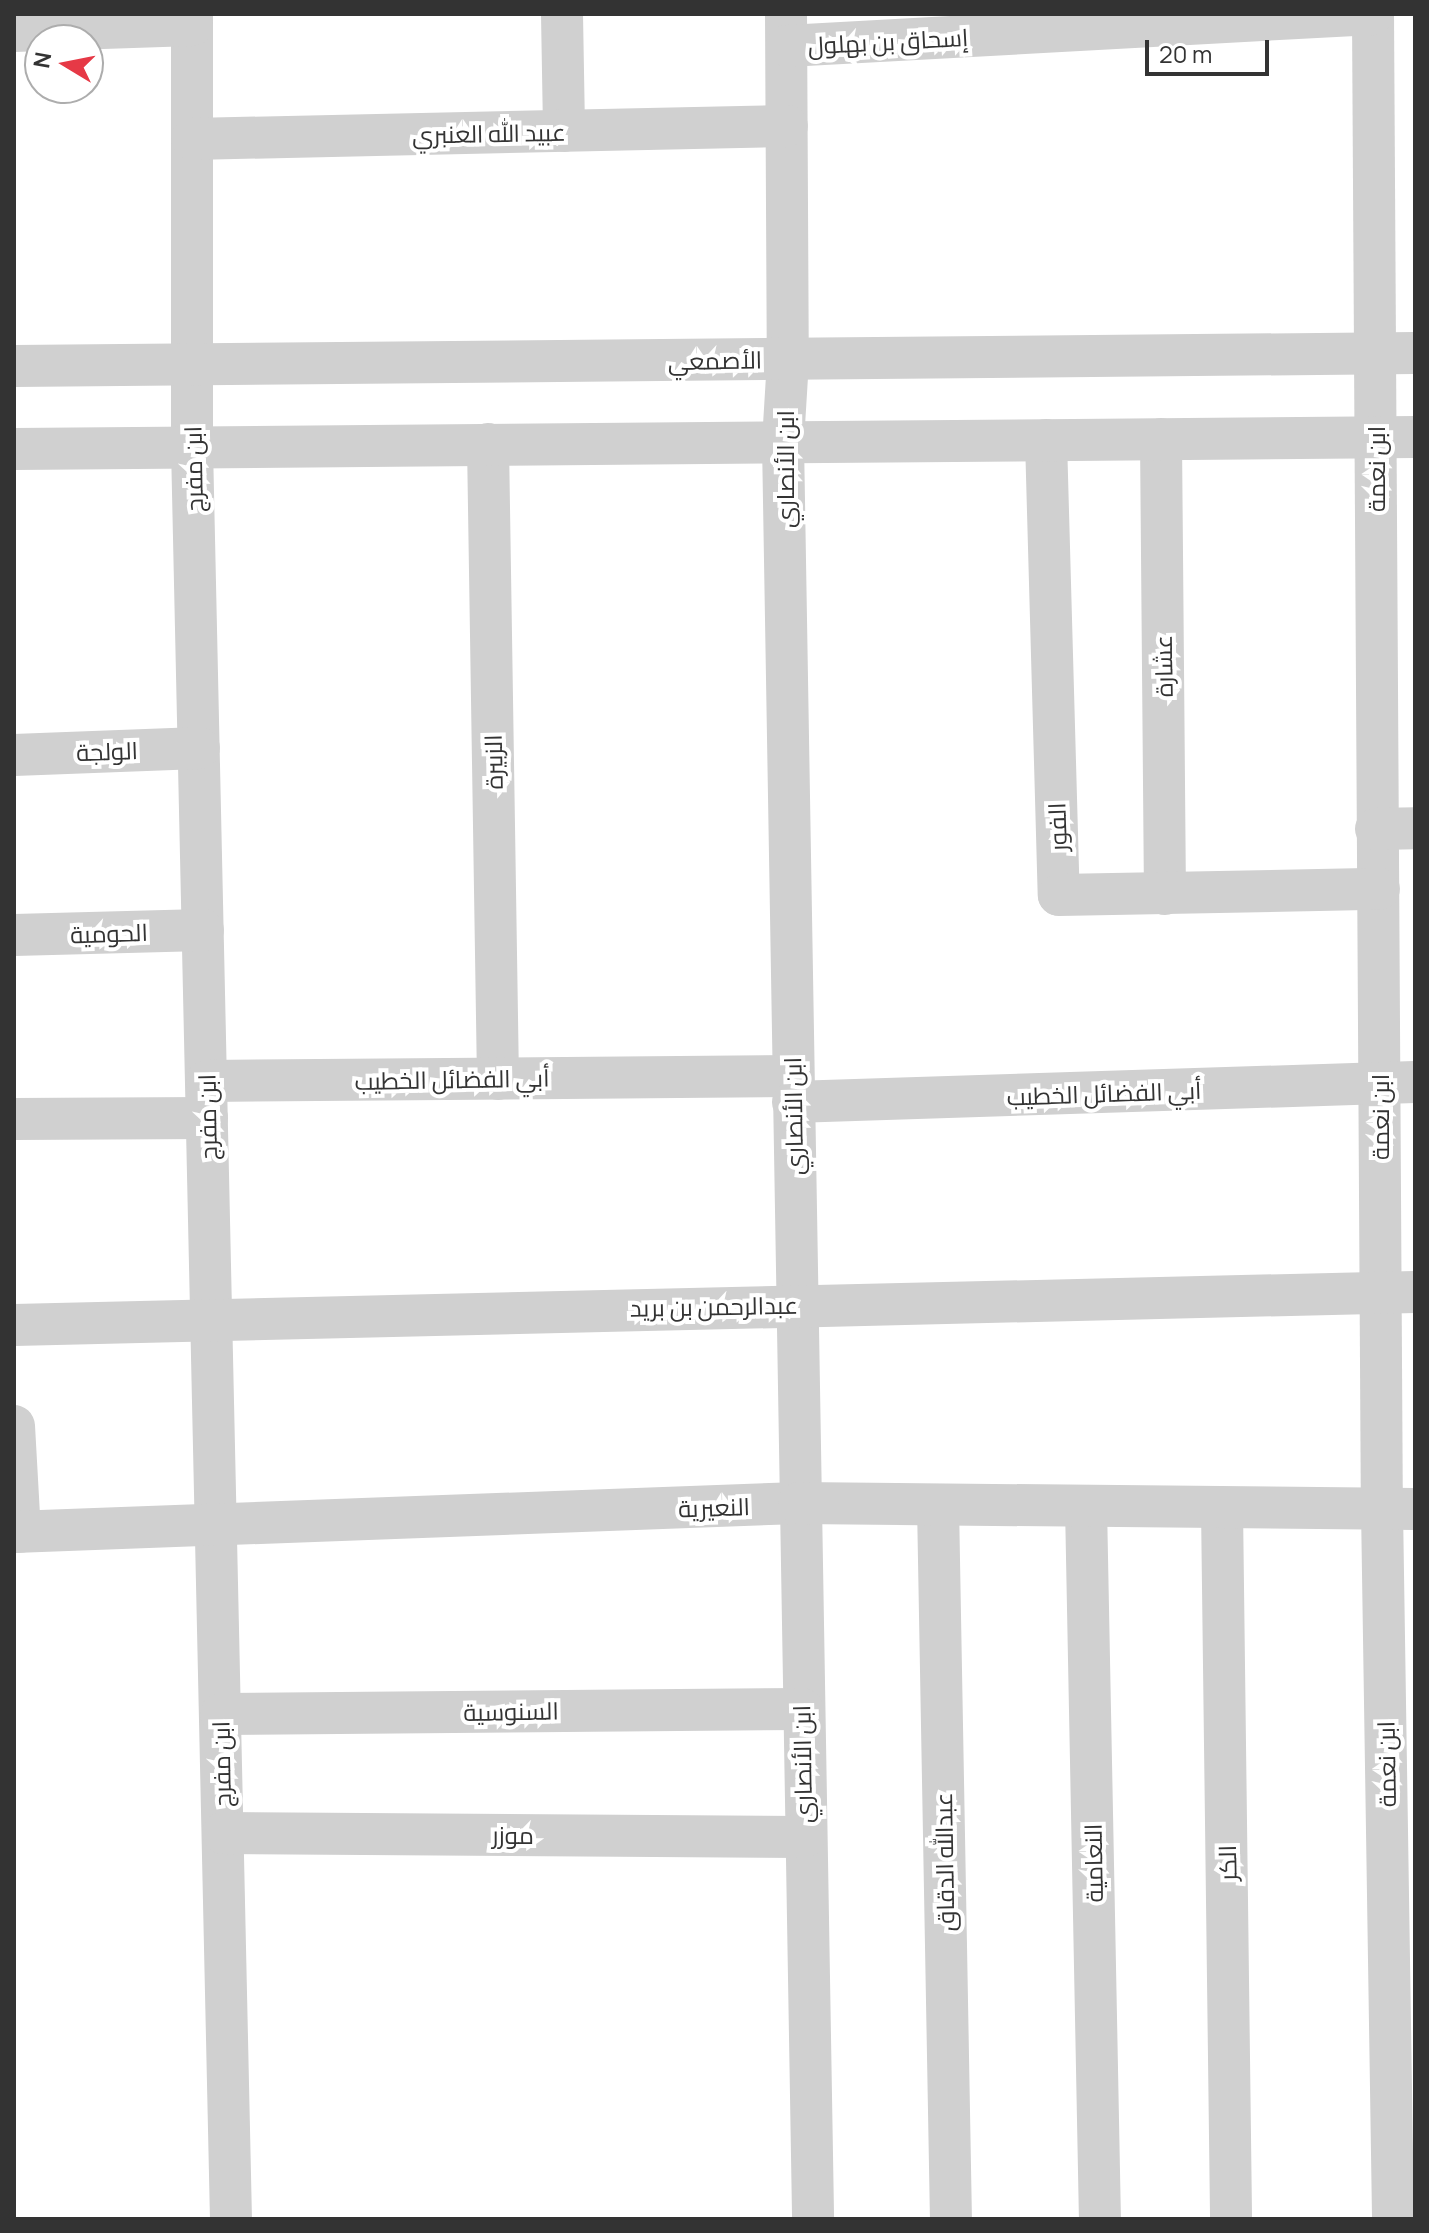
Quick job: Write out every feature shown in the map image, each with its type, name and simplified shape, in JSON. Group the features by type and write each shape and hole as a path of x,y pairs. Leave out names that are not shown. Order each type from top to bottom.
{"street":[{"path":"562,14 564,131"},
{"name":"إسحاق بن بهلول","path":"786,30 1373,14"},
{"name":"ابن نعمة","path":"1373,14 1395,353 1396,438 1395,828 1379,889 1397,1083 1398,1509 1393,2219"},
{"path":"14,31 192,20"},
{"name":"ابن مفرج","path":"192,20 192,447 231,2219"},
{"name":"ابن الأنصاري","path":"786,30 788,360 783,442 804,1837 813,2219"},
{"name":"عبيد الله العنبري","path":"192,139 787,126"},
{"name":"الأصمعي","path":"14,366 1395,353"},
{"path":"14,449 1396,438"},
{"name":"عشارة","path":"1161,439 1165,894"},
{"name":"الفور","path":"1046,440 1059,895 1379,889"},
{"name":"الزبيرة","path":"488,444 498,1079"},
{"name":"الولجة","path":"14,755 199,748"},
{"name":"الحومية","path":"14,935 203,930"},
{"name":"أبي الفضائل الخطيب","path":"14,1119 207,1100 498,1079 793,1089 1397,1083"},
{"name":"عبدالرحمن بن بريد","path":"14,1325 1398,1292"},
{"path":"14,1426 17,1532"},
{"name":"النعيرية","path":"17,1532 799,1503 1398,1509"},
{"name":"عبدالله الدقاق","path":"938,1505 951,2219"},
{"name":"النعامية","path":"1086,1506 1100,2219"},
{"name":"الكر","path":"1222,1508 1231,2219"},
{"name":"السنوسية","path":"221,1714 802,1709"},
{"name":"موزر","path":"223,1833 804,1837"}]}
